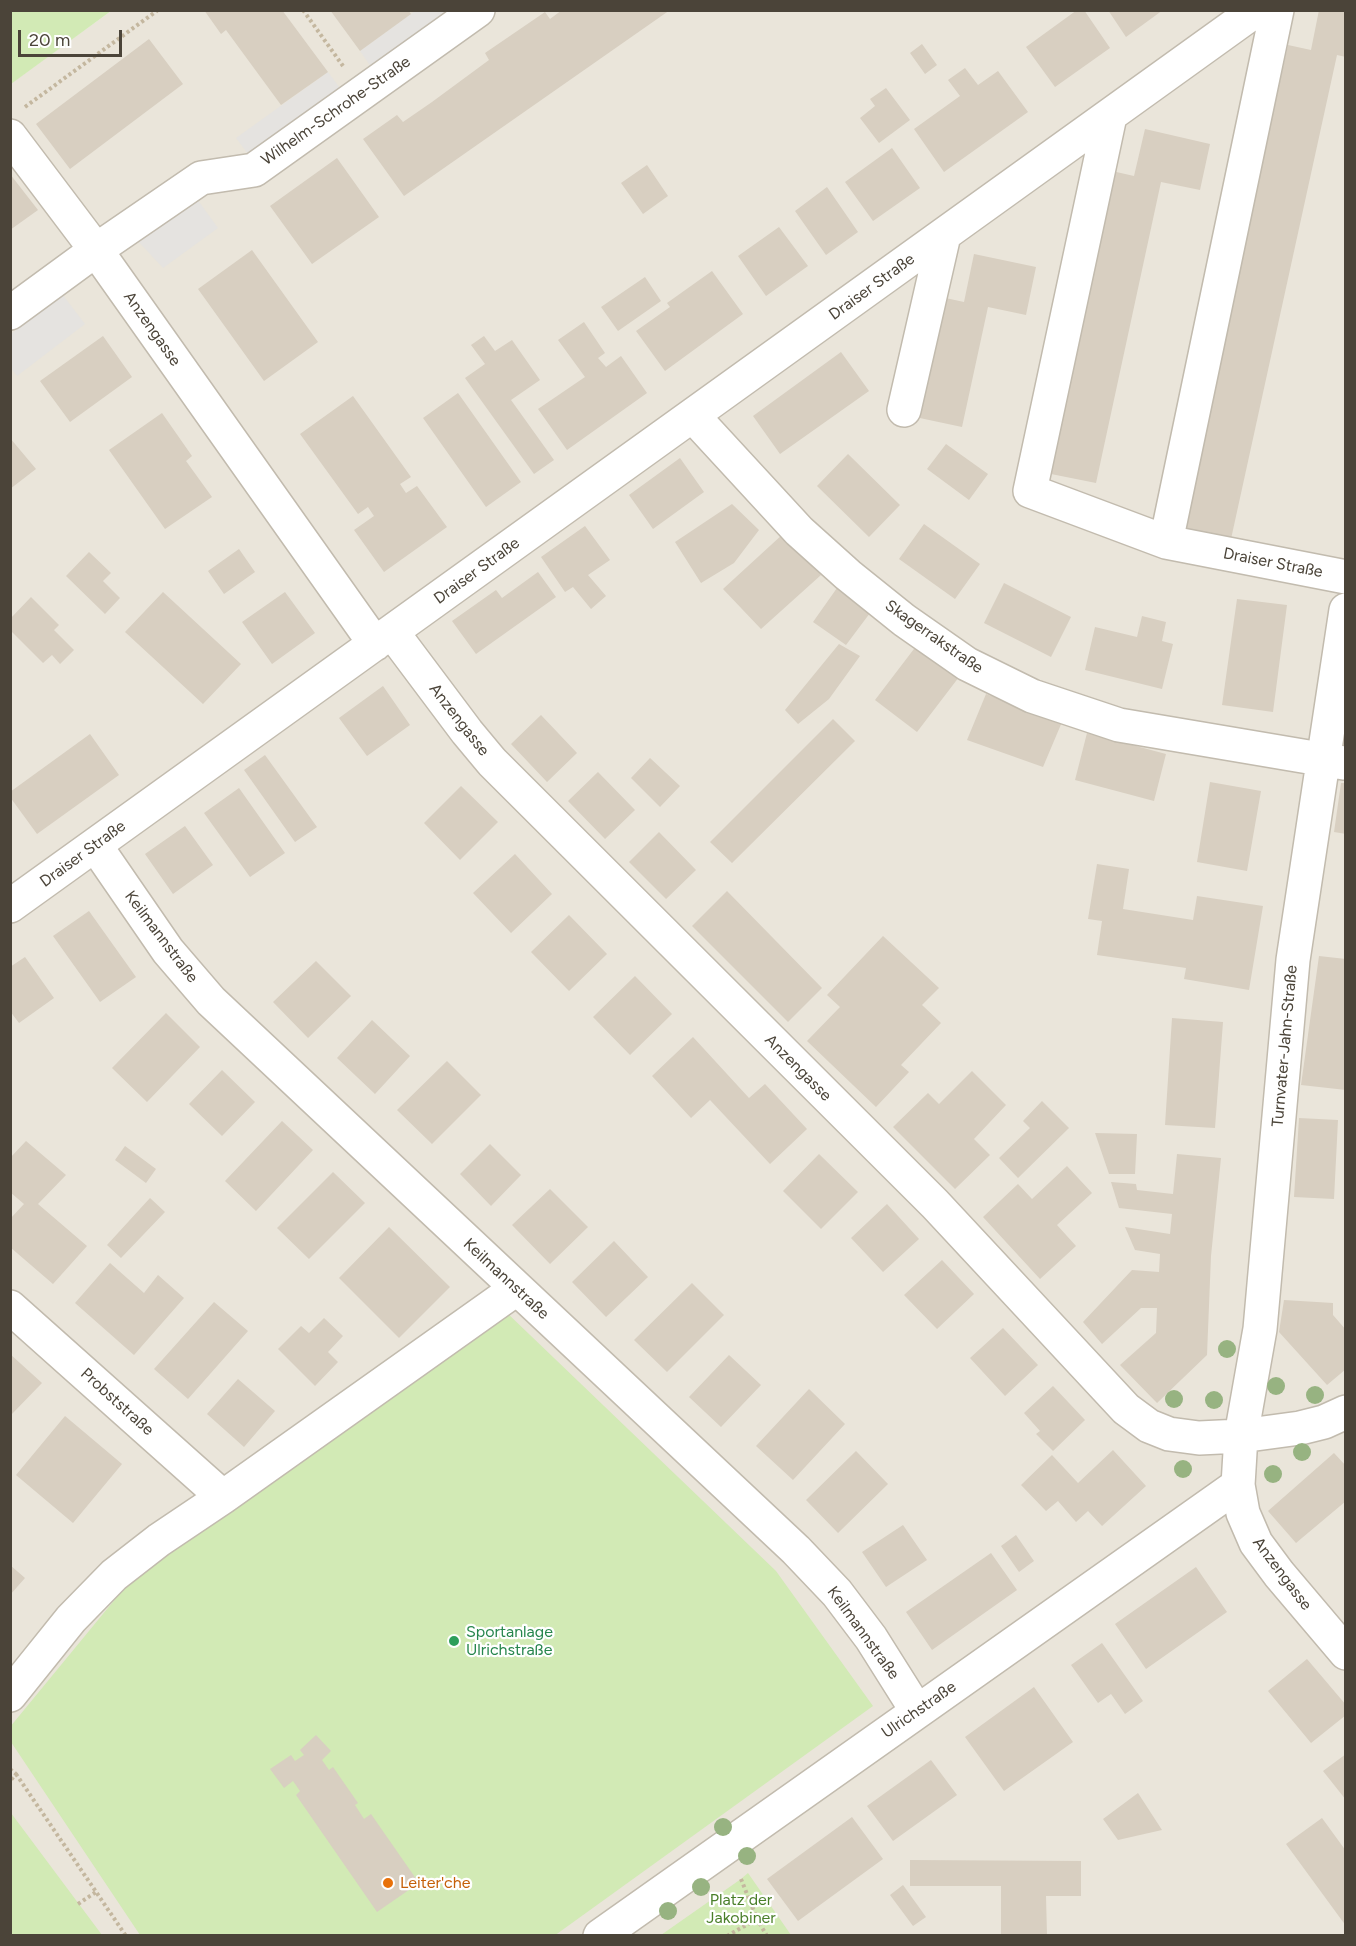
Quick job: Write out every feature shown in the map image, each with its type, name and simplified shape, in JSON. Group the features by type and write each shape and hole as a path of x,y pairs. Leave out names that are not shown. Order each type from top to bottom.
{"street":[{"name":"Wilhelm-Schrohe-Straße","path":"10,313 96,250 201,178 254,170 478,10"},
{"name":"Draiser Straße","path":"10,906 1256,10"},
{"path":"1166,542 1277,10"},
{"name":"Draiser Straße","path":"1110,116 1030,491 1166,542 1346,578"},
{"name":"Anzengasse","path":"15,123 96,250 384,638 492,762 934,1204 1126,1409 1149,1426 1169,1434 1199,1437 1241,1436"},
{"name":"Draiser Straße","path":"904,410 944,235"},
{"name":"Skagerrakstraße","path":"693,416 807,538 904,620 967,664 1032,696 1119,725 1334,762"},
{"name":"Turnvater-Jahn-Straße","path":"1238,1485 1241,1436 1260,1329 1293,960 1334,762 1346,610"},
{"name":"Keilmannstraße","path":"95,845 168,951 211,1001 796,1551 837,1593 871,1638 917,1712"},
{"path":"10,1695 71,1619 114,1575 159,1540 516,1288"},
{"name":"Probststraße","path":"10,1307 223,1497"},
{"path":"1241,1436 1300,1428 1324,1422 1346,1412"},
{"name":"Anzengasse","path":"1238,1485 1243,1513 1257,1543 1279,1574 1346,1653"},
{"name":"Ulrichstraße","path":"600,1935 1238,1485"}],"path":[{"path":"15,123 158,10"},
{"path":"303,10 363,93"},
{"path":"10,1768 126,1935"},
{"path":"10,1781 16,1774"},
{"path":"738,1874 757,1919 767,1935"},
{"path":"78,1904 96,1892"},
{"path":"727,1935 757,1919"}],"shaded area":[{"path":"111,11 1345,11 1345,1935 11,1935 10,84"},
{"path":"415,11 458,11 374,71 360,51"},
{"path":"328,72 343,92 251,158 236,138"},
{"path":"197,199 218,228 163,268 138,241"},
{"path":"62,294 85,324 17,376 11,368 11,334"}],"green space":[{"path":"11,10 111,10 111,11 11,84"},
{"name":"Sportanlage Ulrichstraße","path":"505,1311 776,1571 873,1706 554,1936 140,1935 11,1742 10,1727 135,1575"},
{"path":"11,1813 102,1935 11,1935"},
{"name":"Platz der Jakobiner","path":"748,1873 791,1935 661,1935 741,1879"}],"building":[{"path":"204,10 282,10 328,72 281,105 226,30 221,34"},
{"path":"330,10 408,10 411,14 360,51"},
{"path":"562,10 670,10 404,196 363,139 397,115 403,122 432,102 489,60 485,53 545,12 550,19"},
{"path":"1077,10 1084,10 1110,48 1055,87 1026,47"},
{"path":"1108,10 1163,10 1126,37"},
{"path":"1319,10 1346,10 1346,57 1337,55 1231,539 1182,528 1288,45 1311,50"},
{"path":"149,39 183,84 70,169 36,124"},
{"path":"922,44 937,65 925,74 910,53"},
{"path":"965,68 978,85 998,71 1028,112 944,172 914,129 960,96 948,80"},
{"path":"886,88 910,120 879,143 860,118 875,106 870,99"},
{"path":"1145,129 1210,144 1200,190 1161,182 1096,483 1046,473 1112,171 1134,176"},
{"path":"892,148 920,188 873,221 845,182"},
{"path":"337,158 379,217 312,264 270,206"},
{"path":"647,165 668,196 643,214 621,183"},
{"path":"10,174 38,210 10,230"},
{"path":"827,187 858,232 826,255 795,211"},
{"path":"779,227 808,266 766,296 738,256"},
{"path":"252,250 318,342 264,381 198,289"},
{"path":"974,254 1036,267 1026,315 988,307 962,427 915,417 941,297 964,302"},
{"path":"712,271 743,314 665,371 636,331 670,307 667,303"},
{"path":"645,277 661,301 618,331 601,307"},
{"path":"584,322 605,353 598,358 606,367 621,356 647,393 567,450 538,409 585,377 558,340"},
{"path":"103,336 132,377 70,422 40,381"},
{"path":"484,336 495,351 512,340 540,380 511,400 554,460 534,474 465,378 485,364 471,345"},
{"path":"841,352 869,391 780,454 753,416"},
{"path":"458,393 521,482 486,507 423,418"},
{"path":"353,396 411,477 400,484 406,493 417,486 447,527 384,572 354,530 374,516 368,507 358,514 300,434"},
{"path":"162,413 192,456 186,461 212,497 165,529 109,450"},
{"path":"10,438 36,469 10,489"},
{"path":"946,444 988,474 969,500 927,469"},
{"path":"848,454 900,505 869,537 817,486"},
{"path":"680,458 704,492 653,529 629,495"},
{"path":"732,504 759,530 734,563 701,583 675,542"},
{"path":"924,524 980,564 955,599 899,559"},
{"path":"585,526 610,560 588,575 606,596 591,609 573,587 565,592 541,557"},
{"path":"783,534 821,575 761,629 723,589"},
{"path":"239,549 255,572 224,594 208,571"},
{"path":"89,552 111,573 103,581 120,598 105,614 66,576"},
{"path":"538,572 556,597 476,654 452,621 496,590 502,598"},
{"path":"1004,583 1071,617 1051,657 984,623"},
{"path":"837,588 870,613 846,645 813,622"},
{"path":"163,592 241,664 203,704 125,632"},
{"path":"285,592 315,633 272,664 242,622"},
{"path":"31,597 59,625 54,630 74,650 60,664 52,655 43,663 10,630 10,619"},
{"path":"1237,599 1287,605 1273,712 1222,705"},
{"path":"1142,616 1166,622 1162,641 1173,644 1162,689 1085,670 1095,627 1137,637"},
{"path":"839,644 860,656 829,699 798,724 785,710"},
{"path":"917,645 959,677 917,732 875,700"},
{"path":"383,686 410,725 367,756 339,718"},
{"path":"986,694 1062,722 1043,767 967,740"},
{"path":"541,715 577,753 547,782 511,744"},
{"path":"833,719 855,741 732,863 710,842"},
{"path":"1087,733 1166,754 1154,801 1075,780"},
{"path":"90,734 119,775 37,834 10,797 10,792"},
{"path":"265,755 317,827 295,842 244,770"},
{"path":"650,758 680,786 660,807 631,778"},
{"path":"598,772 635,810 605,839 568,801"},
{"path":"1210,782 1261,791 1247,871 1197,862"},
{"path":"1341,783 1346,783 1346,834 1334,832"},
{"path":"461,786 498,822 460,860 424,823"},
{"path":"239,788 285,853 250,877 204,813"},
{"path":"185,826 213,865 173,894 145,854"},
{"path":"659,832 696,870 666,899 629,862"},
{"path":"515,854 552,894 511,933 473,893"},
{"path":"1097,864 1129,869 1123,909 1193,920 1197,896 1263,906 1249,990 1184,979 1186,968 1097,955 1102,921 1088,919"},
{"path":"727,891 822,988 788,1022 692,926"},
{"path":"89,911 136,977 100,1002 53,936"},
{"path":"569,915 607,954 569,991 531,952"},
{"path":"883,936 939,988 922,1005 941,1023 901,1065 909,1072 876,1107 807,1041 840,1007 827,995"},
{"path":"1319,956 1346,959 1346,1090 1301,1085"},
{"path":"25,957 54,998 19,1023 10,1011 10,967"},
{"path":"316,961 351,996 308,1038 273,1002"},
{"path":"635,976 672,1014 630,1055 593,1017"},
{"path":"166,1013 200,1047 147,1102 112,1068"},
{"path":"1172,1018 1223,1022 1215,1128 1165,1125"},
{"path":"372,1020 410,1056 375,1094 337,1058"},
{"path":"693,1037 749,1098 765,1084 807,1129 770,1164 710,1100 691,1118 652,1076"},
{"path":"447,1061 481,1095 432,1144 397,1110"},
{"path":"222,1070 255,1102 222,1136 189,1104"},
{"path":"972,1071 1006,1105 974,1139 990,1155 955,1189 893,1127 928,1093 939,1104"},
{"path":"1042,1101 1069,1128 1018,1178 999,1158 1030,1128 1023,1121"},
{"path":"1299,1118 1338,1120 1334,1199 1294,1197"},
{"path":"282,1121 313,1150 256,1211 225,1181"},
{"path":"1095,1133 1137,1134 1135,1174 1109,1174"},
{"path":"26,1141 66,1175 38,1204 87,1246 53,1284 10,1247 10,1219 24,1204 10,1192 10,1158"},
{"path":"490,1144 521,1175 491,1206 460,1174"},
{"path":"125,1146 156,1169 146,1183 115,1160"},
{"path":"819,1154 858,1192 821,1229 783,1191"},
{"path":"1177,1154 1221,1158 1211,1256 1207,1355 1157,1403 1120,1365 1156,1333 1157,1308 1141,1308 1102,1344 1083,1322 1132,1270 1159,1272 1160,1254 1135,1250 1125,1227 1170,1234 1172,1214 1119,1208 1111,1182 1136,1184 1137,1190 1173,1194"},
{"path":"1067,1166 1092,1193 1057,1225 1076,1246 1040,1279 983,1217 1018,1184 1032,1199"},
{"path":"333,1172 365,1203 309,1259 277,1228"},
{"path":"550,1189 588,1227 550,1264 512,1225"},
{"path":"150,1198 165,1212 121,1258 107,1245"},
{"path":"887,1204 919,1239 883,1272 851,1238"},
{"path":"389,1227 450,1287 399,1338 339,1278"},
{"path":"614,1241 648,1277 606,1317 572,1282"},
{"path":"942,1260 974,1294 937,1329 904,1295"},
{"path":"110,1263 144,1293 158,1275 184,1298 134,1355 75,1303"},
{"path":"692,1283 724,1315 667,1372 634,1340"},
{"path":"1284,1300 1333,1303 1333,1315 1346,1330 1346,1369 1327,1385 1279,1332"},
{"path":"214,1302 248,1331 188,1399 154,1369"},
{"path":"324,1318 343,1336 328,1352 338,1362 315,1386 278,1349 301,1326 309,1333"},
{"path":"1003,1328 1038,1365 1005,1396 970,1358"},
{"path":"10,1354 42,1383 10,1416"},
{"path":"729,1355 761,1385 721,1427 689,1397"},
{"path":"238,1379 275,1411 244,1447 207,1414"},
{"path":"1053,1386 1085,1420 1053,1451 1036,1434 1040,1431 1024,1413"},
{"path":"809,1389 845,1424 793,1480 756,1446"},
{"path":"65,1416 122,1464 73,1523 16,1475"},
{"path":"1113,1450 1146,1486 1102,1526 1088,1511 1076,1522 1058,1501 1046,1511 1021,1485 1052,1455 1078,1483"},
{"path":"856,1451 888,1484 838,1533 806,1500"},
{"path":"1334,1453 1346,1466 1346,1501 1296,1543 1268,1511"},
{"path":"903,1525 927,1560 886,1587 862,1552"},
{"path":"1016,1535 1034,1561 1019,1572 1001,1546"},
{"path":"991,1553 1017,1590 932,1650 906,1612"},
{"path":"10,1565 25,1578 10,1595"},
{"path":"1196,1567 1227,1612 1146,1669 1115,1624"},
{"path":"1102,1643 1143,1701 1125,1714 1111,1694 1098,1703 1071,1665"},
{"path":"1307,1659 1346,1705 1346,1715 1311,1743 1268,1691"},
{"path":"1034,1687 1073,1742 1004,1791 965,1737"},
{"path":"316,1735 331,1751 322,1760 329,1770 333,1767 358,1803 355,1805 364,1819 371,1814 419,1883 377,1912 296,1795 300,1791 293,1781 284,1788 270,1769 291,1755 295,1761 304,1755 300,1750"},
{"path":"1346,1754 1346,1800 1323,1771"},
{"path":"931,1760 957,1795 893,1841 867,1806"},
{"path":"1138,1793 1162,1830 1118,1840 1103,1819"},
{"path":"852,1817 883,1859 798,1921 767,1879"},
{"path":"1322,1818 1346,1851 1346,1926 1286,1844"},
{"path":"910,1860 1081,1861 1081,1896 1046,1896 1047,1935 1001,1935 1001,1886 910,1886"},
{"path":"903,1885 926,1917 913,1926 890,1895"}],"place":[{"name":"Sportanlage Ulrichstraße","path":"454,1641"},
{"name":"Leiter'che","path":"388,1883"}]}
